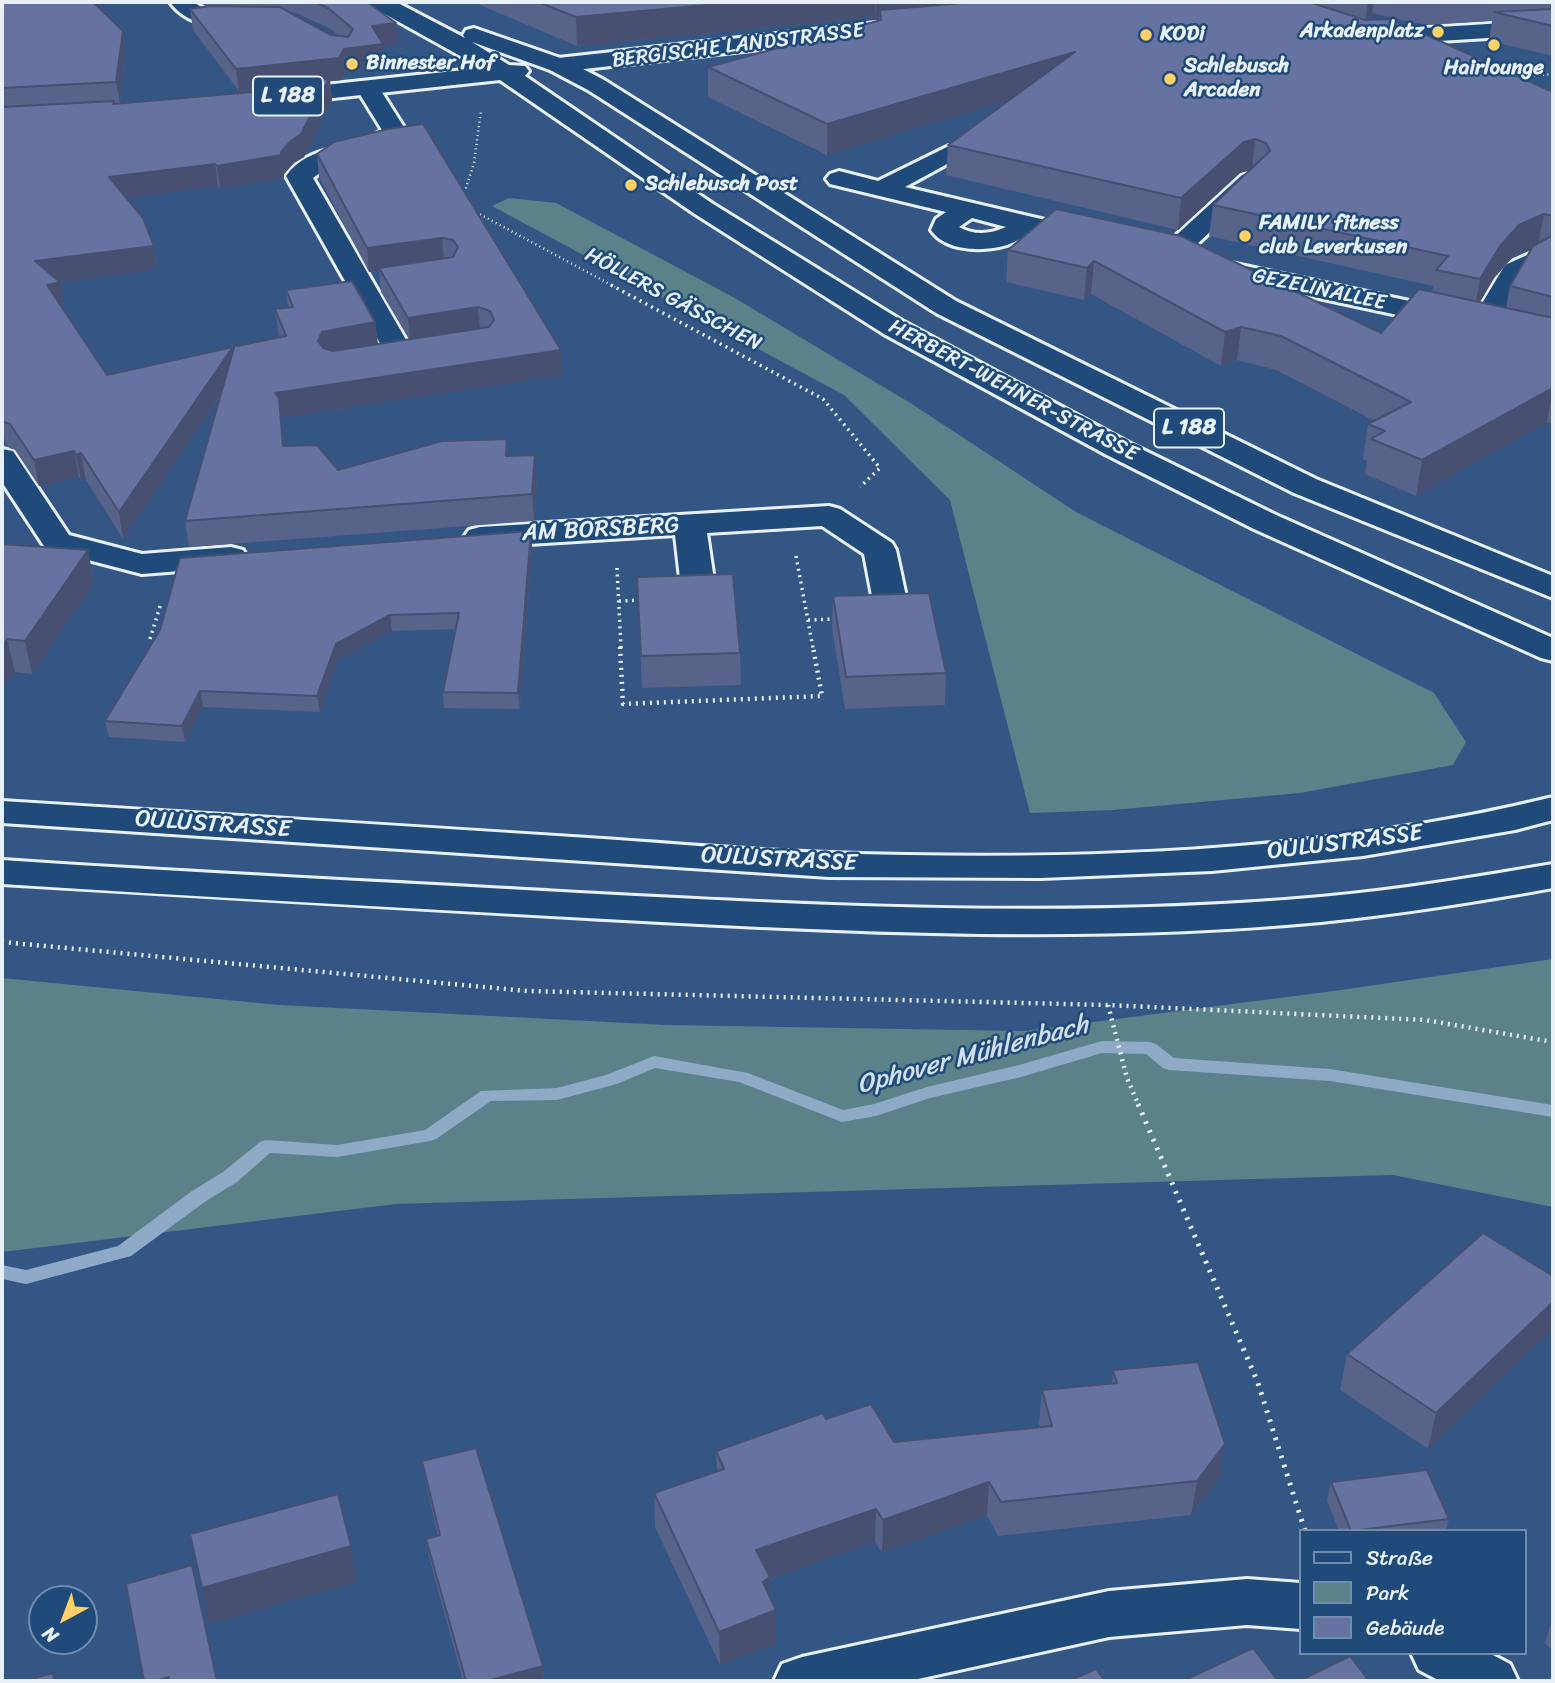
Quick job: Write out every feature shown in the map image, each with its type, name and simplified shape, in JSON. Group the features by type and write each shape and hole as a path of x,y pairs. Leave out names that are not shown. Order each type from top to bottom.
{"main road":[{"path":"181,2 194,15 207,19 262,18"},
{"name":"HERBERT-WEHNER-STRASSE","path":"383,2 476,53 704,209 906,334 1118,449 1265,523 1553,651"},
{"name":"HERBERT-WEHNER-STRASSE","path":"383,2 558,65 631,106 946,307 1306,486 1553,588"},
{"path":"787,19 804,36"},
{"name":"BERGISCHE LANDSTRASSE","path":"558,65 729,48 804,36 907,27"},
{"path":"1349,35 1362,39 1553,27"},
{"path":"398,85 424,75 439,62 429,29"},
{"name":"L 188","path":"259,99 558,65"},
{"path":"398,85 461,89 514,97 560,112"},
{"path":"368,88 395,132 379,145 327,156 299,176 371,282 388,357 467,345"},
{"path":"882,189 949,153"},
{"path":"839,179 1116,245"},
{"name":"GEZELINALLEE","path":"1251,180 1158,255 1483,325 1553,343"},
{"path":"1483,325 1515,271 1543,256"},
{"path":"2,458 57,542 142,564 255,555"},
{"path":"829,516 880,550 891,606"},
{"name":"AM BORSBERG","path":"451,538 829,516"},
{"path":"690,524 698,587"},
{"name":"OULUSTRASSE","path":"2,812 830,865 1041,866 1212,859 1363,844 1515,819 1553,808"},
{"path":"2,872 828,918 1040,922 1288,913 1458,894 1553,876"},
{"path":"802,1681 1109,1614 1247,1602 1300,1606"},
{"path":"1442,1655 1490,1681"}],"path":[{"path":"1514,77 1553,74"},
{"name":"HÖLLERS GÄSSCHEN","path":"482,101 474,163 461,204 823,399 880,468 829,516"},
{"path":"616,529 623,704 822,696 789,519"},
{"path":"2,942 527,991 1108,1005 1425,1020 1553,1042"},
{"path":"1108,1005 1128,1078 1258,1383 1304,1529"}],"green space":[{"path":"509,198 556,203 733,297 912,404 1076,512 1434,693 1466,742 1453,765 1300,793 1113,810 1030,813 950,500 844,395 492,206"},
{"path":"1553,959 1553,1207 1393,1175 396,1204 2,1252 2,978 279,1005 666,1025 1024,1031 1341,990"}],"building":[{"path":"2,2 93,2 123,31 116,82 2,88"},
{"path":"315,2 367,2 396,23 372,26 383,44 344,49 339,58 236,69 190,9 210,6 280,7 331,35 348,37 353,29 328,8"},
{"path":"538,2 739,2 576,17"},
{"path":"976,2 1309,2 1365,20 1391,19 1553,92 1553,216 1544,214 1519,225 1500,246 1480,279 1436,270 1448,256 1213,205 1270,151 1266,143 1255,139 1244,142 1181,198 948,145 1075,52 827,124 708,67 881,20 880,10"},
{"path":"1553,9 1553,26 1494,12"},
{"path":"329,79 301,134 291,141 281,155 217,166 215,164 109,177 143,218 154,246 35,261 60,282 47,285 107,375 233,347 119,512 81,453 76,455 74,451 34,460 10,424 2,418 2,107 114,101 113,104 253,92 249,87"},
{"path":"423,124 561,350 275,393 279,398 283,446 317,445 338,470 442,441 507,439 506,456 535,455 532,494 185,521 235,344 237,346 286,336 275,309 293,307 286,290 352,281 375,322 322,332 318,341 323,348 333,351 489,327 494,320 490,311 478,307 408,318 379,268 453,257 458,247 453,240 442,238 367,248 317,154 334,142"},
{"path":"1056,209 1181,236 1381,333 1419,289 1553,318 1553,388 1422,460 1371,439 1385,431 1368,424 1411,402 1281,336 1241,327 1225,332 1094,261 1087,268 1008,250"},
{"path":"1553,235 1553,297 1510,286 1533,246"},
{"path":"531,531 518,693 443,692 459,613 390,615 336,644 317,696 200,691 182,726 105,721 160,630 180,558"},
{"path":"2,544 88,550 25,641 7,639 2,647"},
{"path":"733,574 740,653 641,656 637,577"},
{"path":"929,593 946,673 846,677 833,596"},
{"path":"1483,1233 1553,1276 1553,1302 1436,1413 1347,1354"},
{"path":"1198,1362 1225,1444 1197,1481 1001,1502 989,1482 883,1520 876,1509 756,1550 770,1577 763,1582 776,1610 719,1632 654,1493 724,1469 716,1451 823,1413 826,1419 871,1404 894,1442 1052,1426 1042,1390 1117,1383 1113,1370"},
{"path":"476,1448 543,1666 487,1681 466,1681 426,1539 440,1535 422,1461"},
{"path":"1427,1470 1449,1519 1350,1529 1331,1482"},
{"path":"338,1494 351,1546 202,1588 190,1534"},
{"path":"192,1565 217,1681 169,1681 169,1677 144,1681 126,1584"},
{"path":"1253,1648 1278,1681 1183,1681"},
{"path":"1350,1656 1369,1681 1299,1681"},
{"path":"1096,1669 1105,1681 1069,1681"},
{"path":"53,1673 54,1681 25,1681"}],"waterway":[{"name":"Ophover Mühlenbach","path":"2,1272 26,1277 124,1251 199,1196 230,1177 266,1146 337,1151 430,1135 487,1095 557,1094 611,1080 654,1062 742,1077 842,1116 876,1110 927,1093 1021,1071 1102,1047 1150,1048 1169,1064 1330,1075 1553,1111"}],"place":[{"name":"Arkadenplatz","path":"1438,32"},
{"name":"KODi","path":"1146,35"},
{"name":"Hairlounge","path":"1494,45"},
{"name":"Binnester Hof","path":"352,64"},
{"name":"Schlebusch Arcaden","path":"1170,79"},
{"name":"Schlebusch Post","path":"631,185"},
{"name":"FAMILY fitness club Leverkusen","path":"1245,236"}]}
